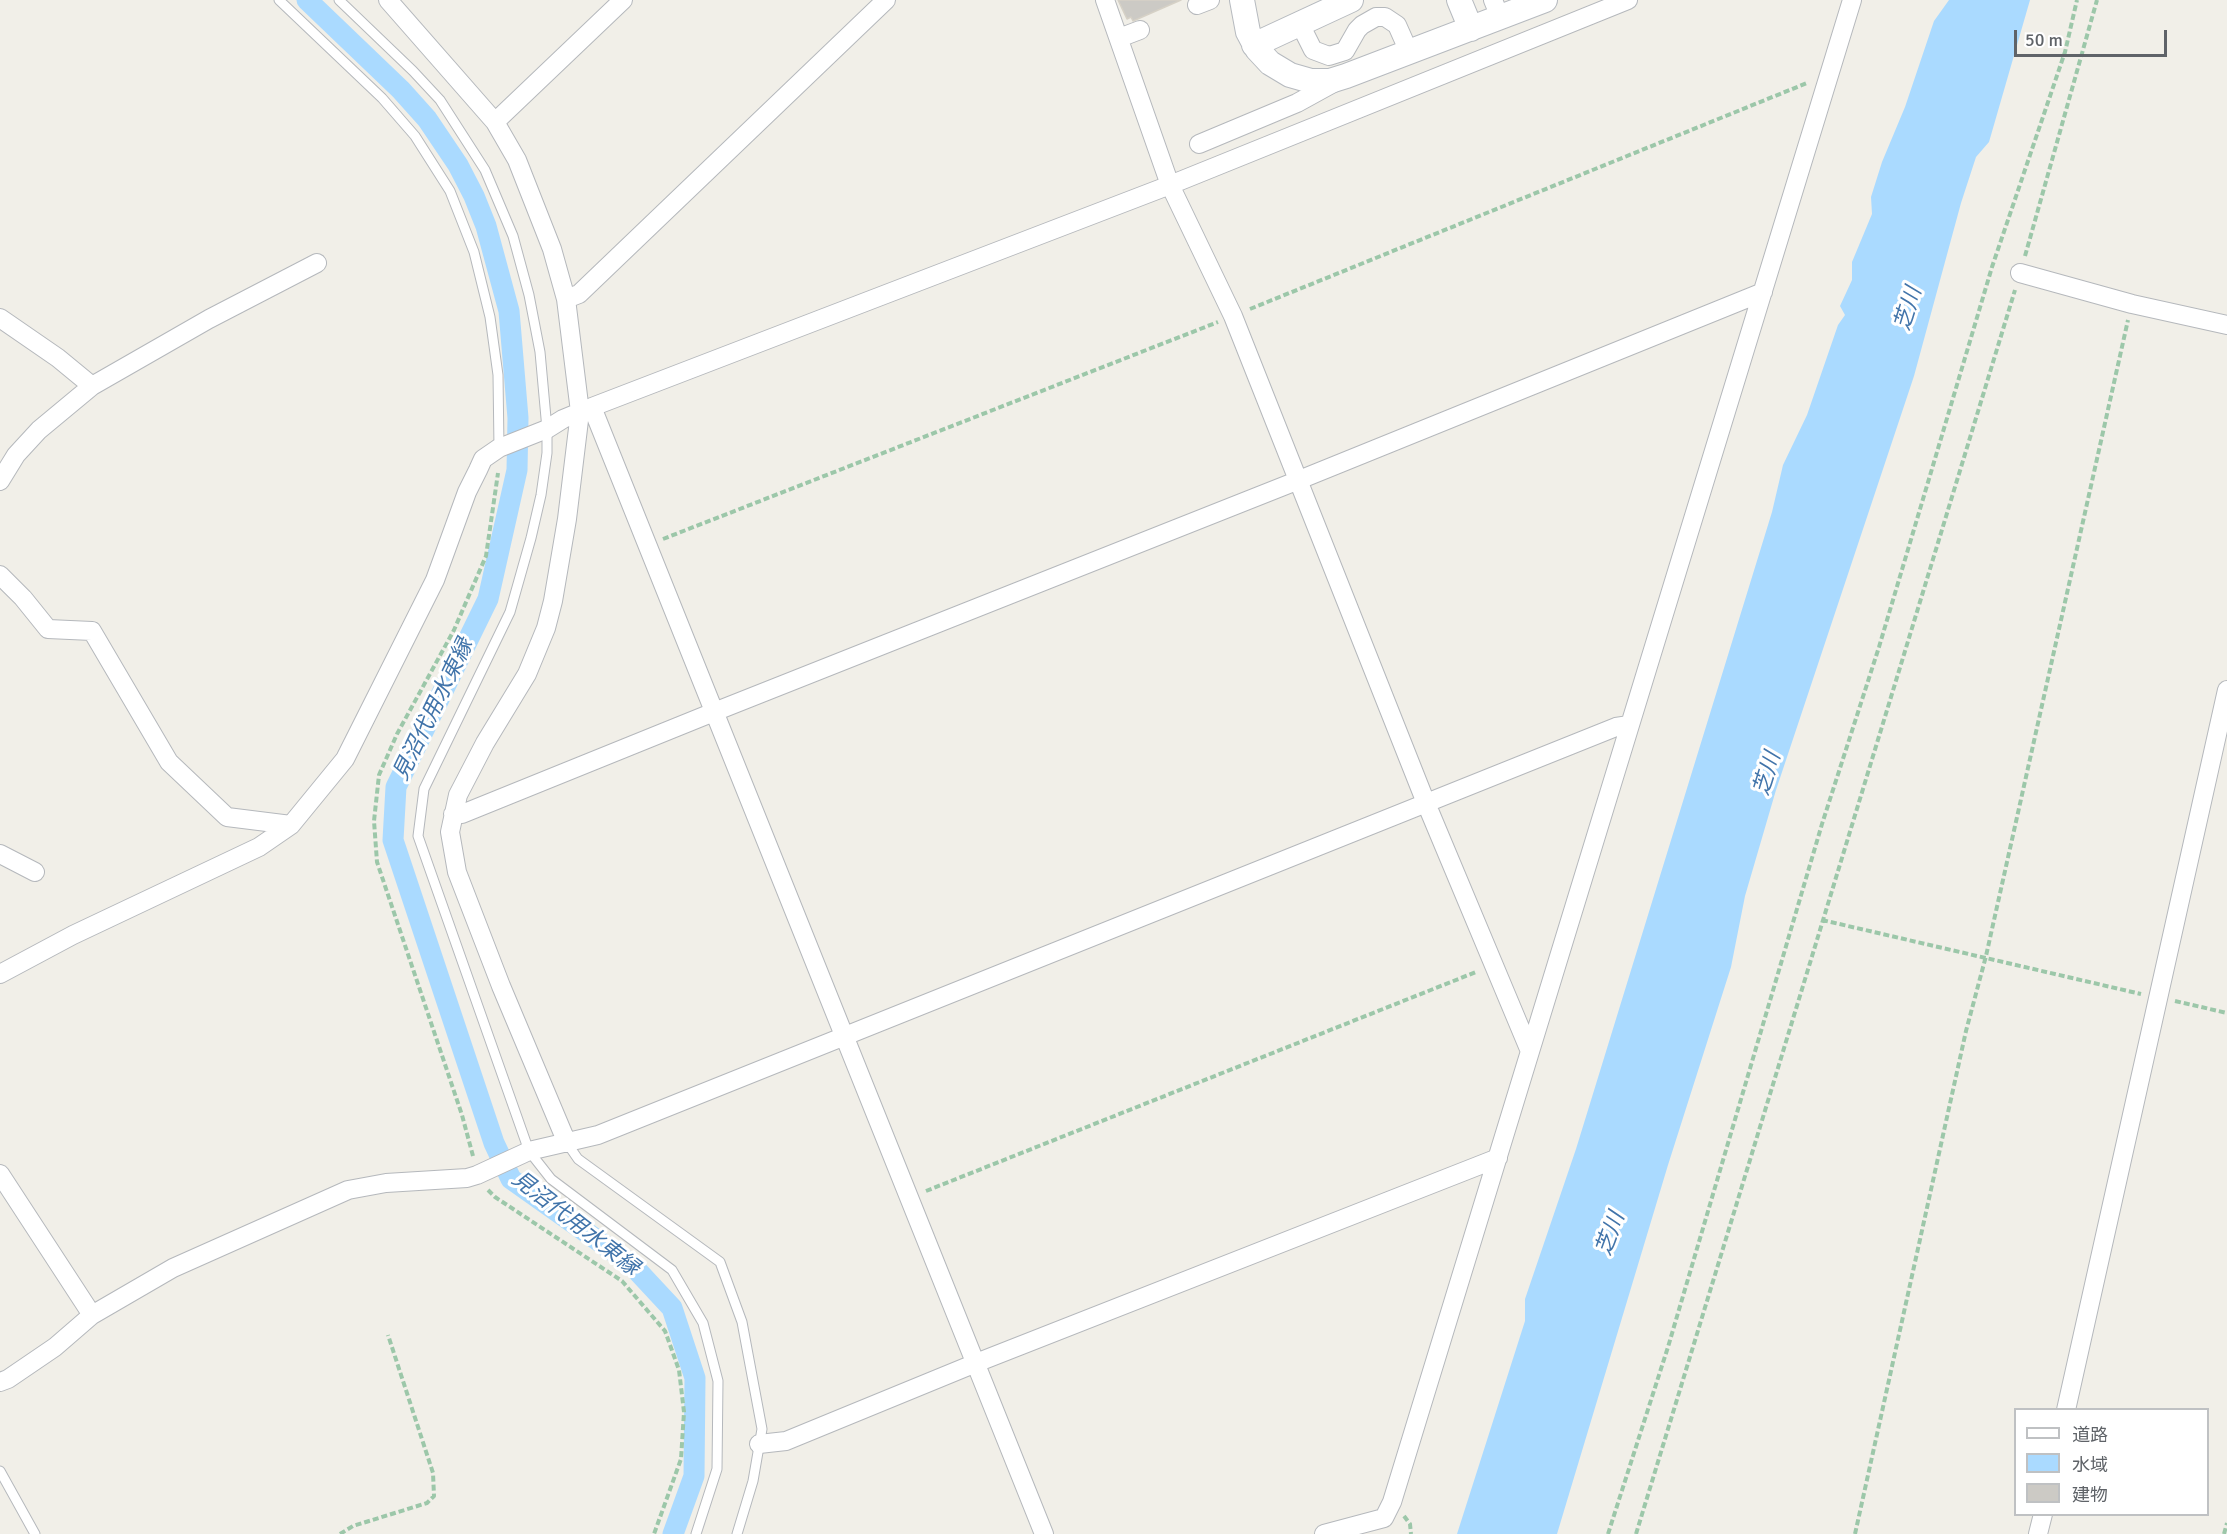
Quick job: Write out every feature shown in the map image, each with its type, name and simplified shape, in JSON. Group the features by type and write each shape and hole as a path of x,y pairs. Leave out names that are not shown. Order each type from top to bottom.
{"street":[{"path":"387,0 495,122 517,160 536,203 566,299 586,409 647,545 1044,1534"},
{"path":"495,122 623,0"},
{"path":"566,299 579,294 886,0"},
{"path":"1105,0 1170,185 1233,316 1426,803 1529,1049"},
{"path":"1242,0 1248,32 1254,45 1270,63 1290,75 1311,81 1330,81 1346,76 1471,28 1497,8 1535,2"},
{"path":"1459,0 1471,28"},
{"path":"0,974 73,935 259,847 291,825 345,759 435,580 467,492 483,459 586,409 1170,185 1628,0"},
{"path":"1324,1534 1384,1518 1392,1502 1852,0"},
{"path":"1254,45 1300,24 1337,3"},
{"path":"1300,24 1314,50 1329,56 1345,51 1357,30 1367,21 1376,17 1385,17 1397,25 1408,52"},
{"path":"1119,38 1140,30"},
{"path":"1200,144 1297,103 1346,76"},
{"path":"0,481 16,455 39,430 92,386 209,319 318,263"},
{"path":"2020,273 2132,304 2227,325"},
{"path":"453,814 462,814 1763,292"},
{"path":"0,318 58,358 92,386"},
{"path":"567,1143 501,986 457,872 450,832 458,795 485,743 527,674 546,628 553,601 586,409"},
{"path":"0,575 23,598 48,629 92,631 169,762 227,817 291,825"},
{"path":"2066,1408 2227,690"},
{"path":"0,1382 55,1347 93,1315 173,1268 348,1190 386,1183 467,1178 524,1153 598,1135 1616,727 1629,725"},
{"path":"0,854 35,872"},
{"path":"759,1444 786,1441 976,1363 1498,1158"},
{"path":"0,1174 93,1315"},
{"path":"2038,1534 2043,1516"}],"lane":[{"path":"279,0 382,98 415,136 450,191 474,252 490,317 498,375 502,448"},
{"path":"339,0 440,100 486,170 513,236 529,295 540,352 543,431 547,453 541,495 510,612 424,789 418,836 524,1153 551,1179 672,1270 703,1323 718,1381 717,1469 696,1534"},
{"path":"567,1143 578,1159 720,1262 742,1322 762,1429 753,1482 737,1534"},
{"path":"0,1472 35,1534"}],"path":[{"path":"1608,1534 1668,1347 1822,824 1879,646 1992,267 2065,52 2077,0"},
{"path":"1636,1534 2020,273 2097,0"},
{"path":"647,545 1233,316 1830,74"},
{"path":"1855,1534 1966,1031 1986,956 2132,304"},
{"path":"1822,920 2227,1013"},
{"path":"909,1198 1494,965"},
{"path":"490,1192 622,1281 665,1331 679,1370 683,1424 681,1459 654,1534"},
{"path":"340,1534 353,1526 427,1503 434,1496 433,1473 388,1335"},
{"path":"2224,1534 2227,1523"}],"water":[{"name":"芝川","path":"1949,0 2030,0 1989,142 1976,157 1961,203 1914,376 1776,790 1745,896 1731,967 1668,1165 1557,1534 1457,1534 1525,1321 1525,1299 1576,1149 1772,512 1783,465 1807,415 1838,325 1845,315 1840,306 1852,280 1852,262 1872,214 1871,197 1882,162 1905,107 1934,21"}],"building":[{"path":"1118,0 1181,0 1133,21 1131,17 1127,19"}],"waterway":[{"name":"見沼代用水東縁","path":"307,0 401,90 427,119 458,165 486,226 509,311 518,418 517,470 488,599 396,787 393,840 494,1143 511,1179 631,1264 672,1308 695,1378 694,1476 673,1534"}]}
